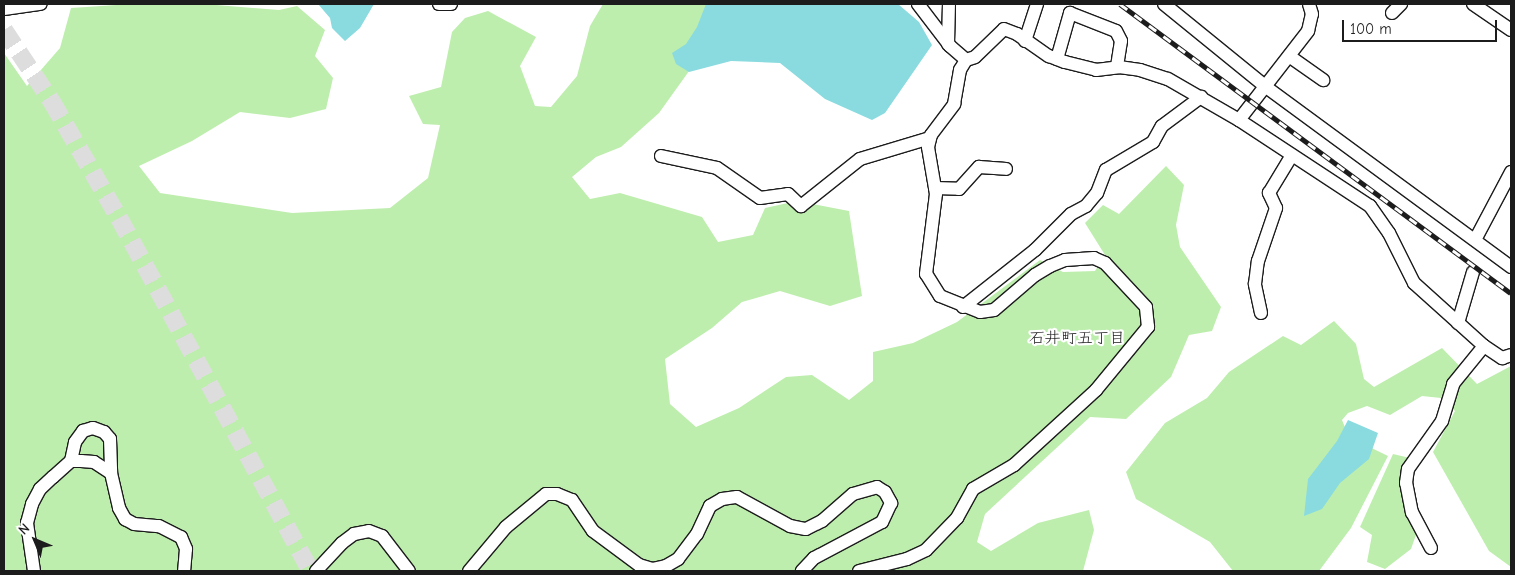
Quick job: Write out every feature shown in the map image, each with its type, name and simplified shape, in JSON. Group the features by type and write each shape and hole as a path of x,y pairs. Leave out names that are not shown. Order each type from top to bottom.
{"street":[{"path":"4,9 41,4"},
{"path":"438,4 451,4"},
{"path":"918,4 948,44 966,60"},
{"path":"948,44 949,4"},
{"path":"1025,41 1037,4"},
{"path":"1164,4 1266,87 1511,267"},
{"path":"1238,120 1266,87 1308,31 1312,14 1309,4"},
{"path":"1473,4 1511,30"},
{"path":"1057,59 1070,13 1116,31 1121,41 1117,67"},
{"path":"859,571 907,560 926,550 957,518 973,489 995,479 1014,465 1096,390 1138,342 1148,327 1149,316 1134,292 1105,264 1094,258 1065,260 1050,266 1035,275 994,310 980,312 963,307 940,296 926,274 935,188 928,147 930,138 954,104 960,70 966,60 975,57 1004,30 1057,59 1096,70 1117,67 1140,70 1168,79 1238,120 1370,206 1389,233 1414,283 1484,346 1502,358 1511,355"},
{"path":"1289,56 1323,80"},
{"path":"963,307 1035,250 1071,214 1086,206 1097,193 1106,170 1153,142 1162,126 1200,97"},
{"path":"661,156 718,168 760,198 788,194 801,206 860,159 930,138"},
{"path":"1261,313 1255,284 1262,247 1276,208 1269,192 1292,155"},
{"path":"935,188 959,189 979,167 1006,169"},
{"path":"1475,240 1511,172"},
{"path":"1458,323 1473,272"},
{"path":"1431,548 1412,513 1406,483 1408,469 1442,420 1453,384 1484,346"},
{"path":"34,571 27,523 32,504 40,488 71,461 75,442 83,431 93,428 104,432 110,439 111,473 119,508 125,519 134,524 159,526 181,537 186,549 184,571"},
{"path":"71,461 94,462 111,473"},
{"path":"469,571 506,526 546,494 557,494 572,500 593,531 639,565 652,569 666,566 678,559 698,534 710,506 722,499 737,497 790,526 806,529 822,521 853,494 877,487 885,492 891,503 882,522 814,558 802,571"},
{"path":"316,571 342,543 354,534 369,531 382,536 409,571"}],"green space":[{"path":"131,4 204,4 279,10 297,6 325,30 315,56 333,78 326,109 290,118 240,112 192,141 139,166 160,193 292,213 390,208 428,178 440,125 423,124 409,96 441,87 452,32 465,18 488,11 536,37 520,66 535,106 551,107 577,76 590,26 603,4 721,4 697,60 659,113 621,147 596,157 572,177 590,199 620,193 702,217 718,242 753,235 765,208 797,201 849,211 862,296 830,306 780,291 742,302 712,328 665,359 670,404 696,427 739,408 786,377 812,375 849,400 873,381 873,352 913,343 957,322 1040,260 1063,272 1095,271 1105,255 1085,223 1103,205 1119,214 1166,166 1184,185 1176,225 1180,247 1221,307 1212,331 1189,335 1171,377 1126,419 1090,417 985,514 977,542 991,551 1038,523 1089,510 1094,530 1083,571 4,571 4,53 27,86 60,48 71,8"},
{"path":"1334,321 1356,344 1364,379 1374,387 1442,348 1477,384 1511,366 1511,567 1489,551 1433,452 1455,411 1441,398 1422,396 1390,415 1367,406 1348,413 1342,420 1349,437 1388,456 1351,528 1319,571 1233,571 1210,542 1136,499 1126,472 1165,423 1207,398 1229,372 1283,336 1301,345"},
{"path":"1393,454 1410,458 1417,532 1411,549 1385,569 1367,562 1372,535 1360,527"}],"water":[{"path":"318,4 374,4 360,28 345,41 332,28 330,18"},
{"path":"706,4 898,4 919,22 932,45 885,113 872,120 825,99 780,63 731,61 689,72 676,64 672,53 686,44 697,27"},
{"path":"1348,420 1378,433 1369,459 1340,483 1322,509 1304,516 1308,479 1337,441"}],"tunnel":[{"path":"4,30 52,102 119,218 311,571"}],"railway":[{"path":"1120,4 1511,293"}],"district":[{"name":"石井町五丁目","path":"1077,338"}]}
